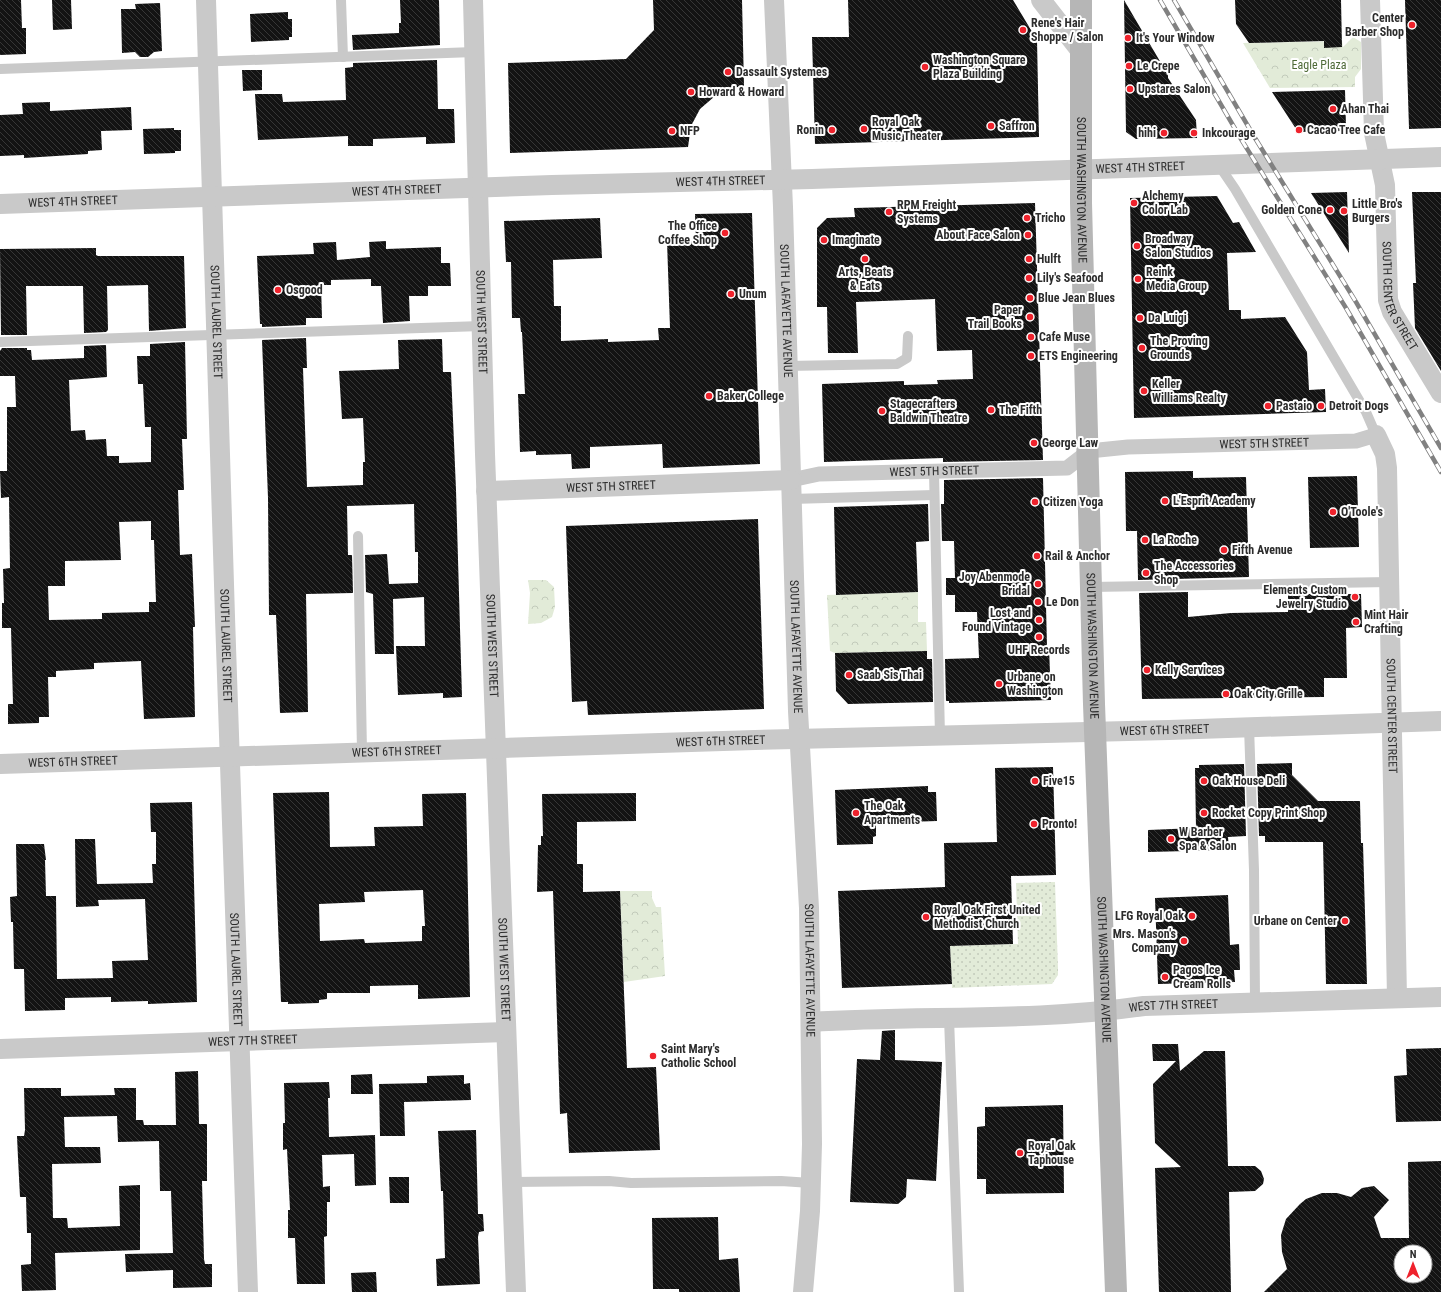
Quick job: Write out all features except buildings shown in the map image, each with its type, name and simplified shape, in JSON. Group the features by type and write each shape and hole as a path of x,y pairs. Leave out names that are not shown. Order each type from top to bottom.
{"main road":[{"name":"SOUTH WASHINGTON AVENUE","path":"1081,0 1081,169 1089,451 1091,588 1116,1292"}],"street":[{"name":"SOUTH LAUREL STREET","path":"206,0 214,197 238,1042 248,1292"},
{"name":"SOUTH WEST STREET","path":"473,0 486,491 516,1292"},
{"name":"SOUTH LAFAYETTE AVENUE","path":"774,0 798,711 801,739 809,908 812,1183 803,1292"},
{"path":"1041,0 1080,50"},
{"name":"SOUTH CENTER STREET","path":"1370,0 1374,133 1385,185 1388,300 1392,312 1441,393"},
{"name":"WEST 4TH STREET","path":"0,204 477,188 781,180 1441,157"},
{"name":"SOUTH CENTER STREET","path":"1376,435 1385,454 1387,468 1397,998"},
{"name":"WEST 5TH STREET","path":"486,491 790,480 819,474 1067,468 1089,451 1128,447 1356,441 1376,435"},
{"name":"WEST 6TH STREET","path":"0,764 495,748 1441,721"},
{"name":"WEST 7TH STREET","path":"811,1022 1049,1015 1105,1012 1144,1006 1441,997"},
{"name":"WEST 7TH STREET","path":"0,1048 238,1042 506,1032"}],"lane":[{"path":"341,0 343,57"},
{"path":"0,69 474,52"},
{"path":"1218,164 1239,196 1362,406 1376,435"},
{"path":"0,342 482,326"},
{"path":"787,366 897,364 907,358 908,336"},
{"path":"934,472 940,736"},
{"path":"791,499 934,495"},
{"path":"358,536 362,752"},
{"path":"1091,588 1389,582"},
{"path":"1249,727 1254,870 1255,1002"},
{"path":"949,1018 959,1292"},
{"path":"512,1182 608,1180 631,1183 781,1181 812,1183"}],"green space":[{"name":"Eagle Plaza","path":"1353,37 1361,42 1361,69 1355,77 1355,87 1270,88 1243,43 1342,41 1343,47"},
{"path":"528,580 546,580 554,587 555,607 552,617 541,623 528,624 530,593"},
{"path":"918,592 918,622 926,622 927,651 835,653 830,651 827,595"},
{"path":"1055,882 1058,975 1052,984 952,988 950,946 1018,944 1016,883"},
{"path":"620,891 652,891 652,898 656,907 661,907 665,976 624,982"}],"railway":[{"path":"1160,0 1241,139 1346,308 1441,472"},
{"path":"1174,0 1255,138 1356,302 1441,448"}],"place":[{"name":"Center Barber Shop","path":"1412,25"},
{"name":"Rene's Hair Shoppe / Salon","path":"1023,30"},
{"name":"It's Your Window","path":"1128,38"},
{"name":"Le Crepe","path":"1129,66"},
{"name":"Washington Square Plaza Building","path":"925,67"},
{"name":"Dassault Systemes","path":"728,72"},
{"name":"Upstares Salon","path":"1130,89"},
{"name":"Howard & Howard","path":"691,92"},
{"name":"Ahan Thai","path":"1333,109"},
{"name":"Saffron","path":"991,126"},
{"name":"Royal Oak Music Theater","path":"864,129"},
{"name":"Ronin","path":"832,130"},
{"name":"Cacao Tree Cafe","path":"1299,130"},
{"name":"NFP","path":"672,131"},
{"name":"hihi","path":"1164,133"},
{"name":"Inkcourage","path":"1194,133"},
{"name":"Alchemy Color Lab","path":"1134,203"},
{"name":"Golden Cone","path":"1330,210"},
{"name":"Little Bro's Burgers","path":"1344,211"},
{"name":"RPM Freight Systems","path":"889,212"},
{"name":"Tricho","path":"1027,218"},
{"name":"The Office Coffee Shop","path":"725,233"},
{"name":"About Face Salon","path":"1028,235"},
{"name":"Imaginate","path":"824,240"},
{"name":"Broadway Salon Studios","path":"1137,246"},
{"name":"Arts, Beats & Eats","path":"865,259"},
{"name":"Hulft","path":"1029,259"},
{"name":"Lily's Seafood","path":"1029,278"},
{"name":"Reink Media Group","path":"1138,279"},
{"name":"Osgood","path":"278,290"},
{"name":"Unum","path":"731,294"},
{"name":"Blue Jean Blues","path":"1030,298"},
{"name":"Paper Trail Books","path":"1030,317"},
{"name":"Da Luigi","path":"1140,318"},
{"name":"Cafe Muse","path":"1031,337"},
{"name":"The Proving Grounds","path":"1142,348"},
{"name":"ETS Engineering","path":"1031,356"},
{"name":"Keller Williams Realty","path":"1144,391"},
{"name":"Baker College","path":"709,396"},
{"name":"Pastaio","path":"1268,406"},
{"name":"Detroit Dogs","path":"1321,406"},
{"name":"The Fifth","path":"991,410"},
{"name":"Stagecrafters Baldwin Theatre","path":"882,411"},
{"name":"George Law","path":"1034,443"},
{"name":"L'Esprit Academy","path":"1165,501"},
{"name":"Citizen Yoga","path":"1035,502"},
{"name":"O'Toole's","path":"1333,512"},
{"name":"La Roche","path":"1145,540"},
{"name":"Fifth Avenue","path":"1224,550"},
{"name":"Rail & Anchor","path":"1037,556"},
{"name":"The Accessories Shop","path":"1146,573"},
{"name":"Joy Abenmode Bridal","path":"1038,584"},
{"name":"Elements Custom Jewelry Studio","path":"1355,597"},
{"name":"Le Don","path":"1038,602"},
{"name":"Lost and Found Vintage","path":"1039,620"},
{"name":"Mint Hair Crafting","path":"1356,622"},
{"name":"UHF Records","path":"1039,637"},
{"name":"Kelly Services","path":"1147,670"},
{"name":"Saab Sis Thai","path":"849,675"},
{"name":"Urbane on Washington","path":"999,684"},
{"name":"Oak City Grille","path":"1226,694"},
{"name":"Five15","path":"1035,781"},
{"name":"Oak House Deli","path":"1204,781"},
{"name":"The Oak Apartments","path":"856,813"},
{"name":"Rocket Copy Print Shop","path":"1204,813"},
{"name":"Pronto!","path":"1034,824"},
{"name":"W Barber Spa & Salon","path":"1171,839"},
{"name":"LFG Royal Oak","path":"1192,916"},
{"name":"Royal Oak First United Methodist Church","path":"926,917"},
{"name":"Urbane on Center","path":"1345,921"},
{"name":"Mrs. Mason's Company","path":"1184,941"},
{"name":"Pagos Ice Cream Rolls","path":"1165,977"},
{"name":"Saint Mary's Catholic School","path":"653,1056"},
{"name":"Royal Oak Taphouse","path":"1020,1153"}]}
